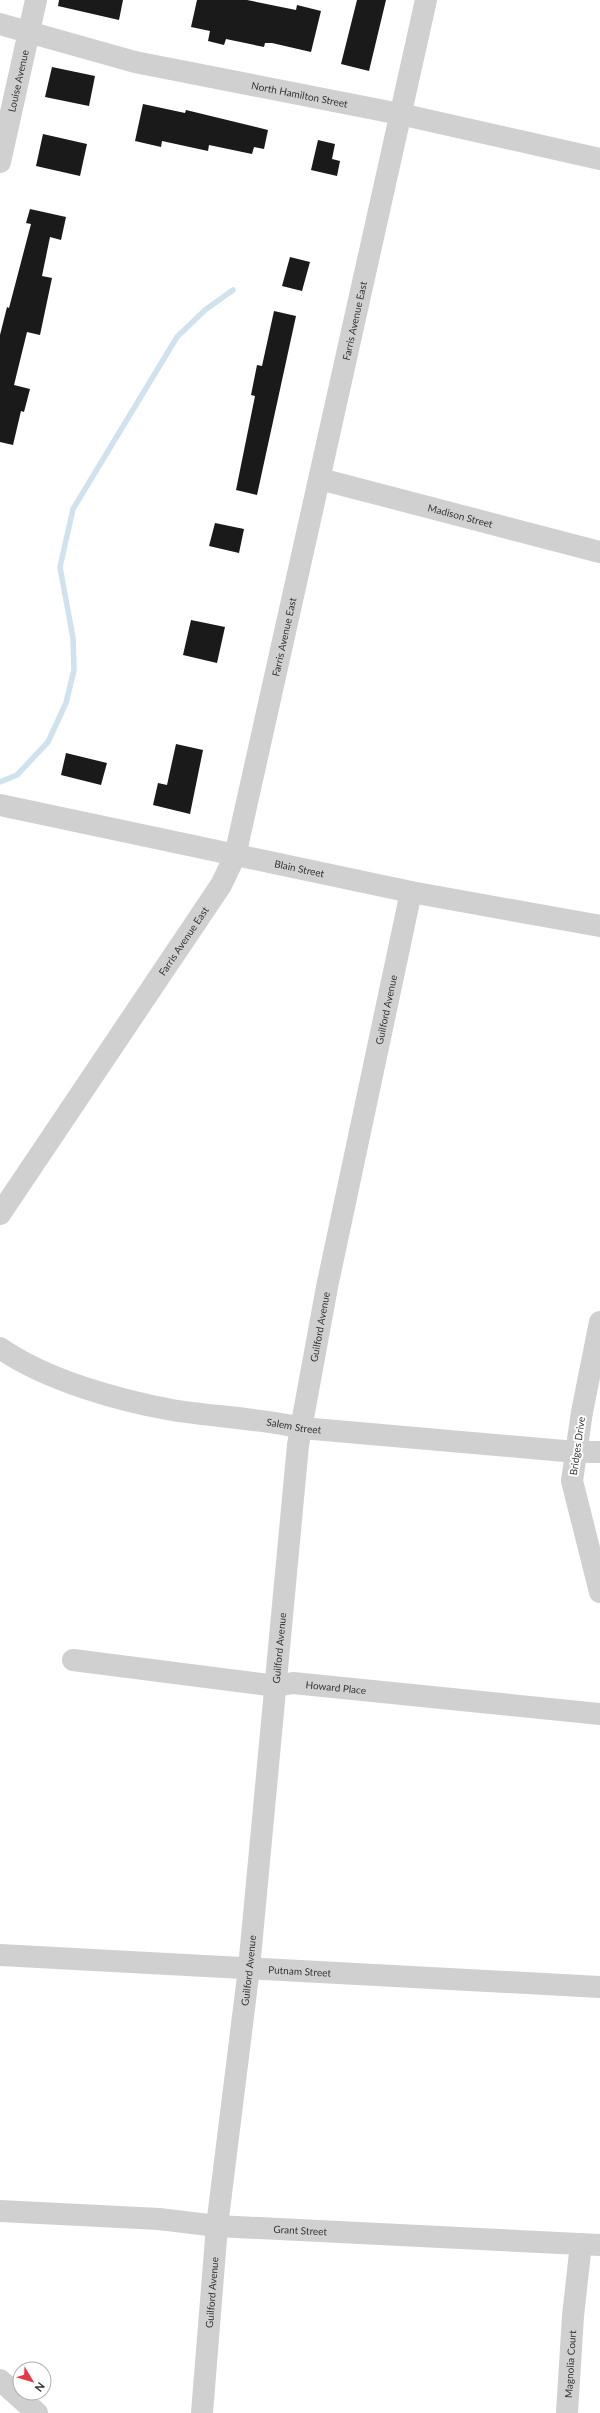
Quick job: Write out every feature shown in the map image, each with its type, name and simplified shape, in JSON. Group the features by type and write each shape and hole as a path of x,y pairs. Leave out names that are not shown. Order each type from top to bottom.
{"street":[{"name":"Louise Avenue","path":"0,162 36,0"},
{"name":"Farris Avenue East","path":"0,1214 221,885 235,856 426,0"},
{"name":"North Hamilton Street","path":"0,24 29,34 135,62 400,114 600,159"},
{"name":"Madison Street","path":"320,479 600,552"},
{"name":"Blain Street","path":"0,806 411,892 600,926"},
{"name":"Guilford Avenue","path":"202,2413 217,2226 249,1968 302,1428 327,1287 411,892"},
{"name":"Bridges Drive","path":"600,1322 572,1481 600,1592"},
{"name":"Salem Street","path":"0,1348 58,1378 94,1391 172,1410 268,1420 302,1428 576,1452 600,1452"},
{"name":"Howard Place","path":"73,1660 276,1686 293,1683 600,1714"},
{"name":"Putnam Street","path":"0,1956 600,1987"},
{"name":"Grant Street","path":"0,2211 159,2219 217,2226 591,2245"},
{"name":"Magnolia Court","path":"567,2413 573,2316 591,2245"},
{"path":"0,2380 37,2413"}],"building":[{"path":"59,0 123,0 119,20 58,6"},
{"path":"197,0 247,0 296,10 297,5 321,11 311,52 272,43 265,43 264,47 226,39 224,45 208,41 210,31 191,27"},
{"path":"357,0 386,0 369,71 341,64"},
{"path":"52,67 95,76 89,106 45,97"},
{"path":"143,104 185,113 186,110 268,130 264,149 254,147 252,154 209,145 208,151 162,141 161,147 135,141"},
{"path":"43,134 87,144 80,176 36,166"},
{"path":"318,140 335,144 332,159 340,161 337,176 311,170"},
{"path":"30,209 66,217 61,240 50,237 42,276 52,278 40,335 27,332 14,385 30,389 24,412 21,411 13,445 0,442 0,335 7,307 9,308 31,224 26,223"},
{"path":"290,257 310,262 302,291 282,286"},
{"path":"274,311 296,316 257,495 236,490 255,396 251,395 257,365 262,366"},
{"path":"215,523 244,529 239,553 209,546"},
{"path":"191,620 225,627 217,663 183,655"},
{"path":"176,744 203,750 190,814 153,805 158,783 167,785"},
{"path":"66,753 107,763 101,785 61,775"}],"waterway":[{"path":"0,782 17,775 48,742 66,703 74,670 73,638 60,567 73,509 177,337 205,310 233,290"}]}
